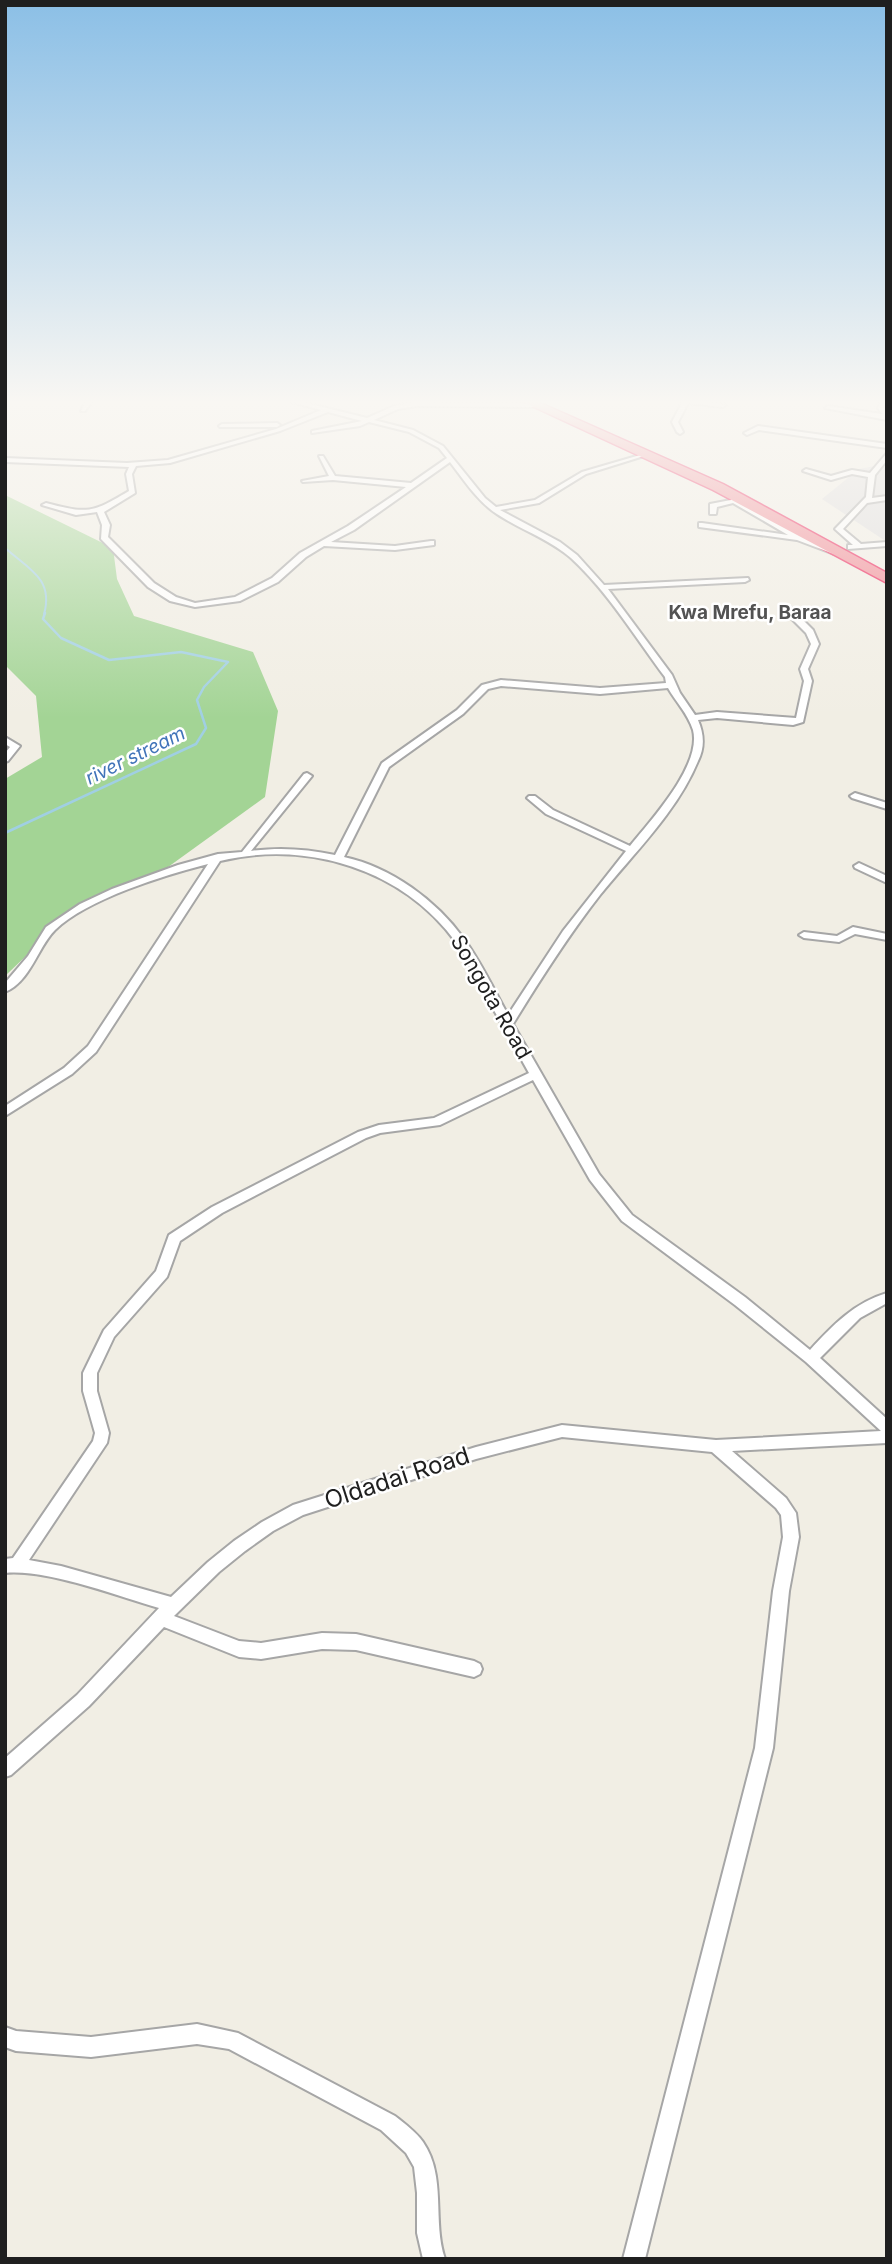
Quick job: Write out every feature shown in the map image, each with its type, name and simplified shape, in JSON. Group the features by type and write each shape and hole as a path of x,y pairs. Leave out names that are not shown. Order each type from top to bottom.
{"highway":[{"path":"755,507 850,548 887,568"},
{"path":"774,507 820,527 887,579"}],"street":[{"path":"53,507 78,513 106,507"},
{"path":"100,510 107,542 161,593 191,604 246,596 275,580 300,557 377,507"},
{"path":"492,507 565,550 602,587 668,677 670,685 693,718 699,743 693,763 667,804 588,904 508,1024"},
{"path":"494,509 508,507"},
{"path":"713,507 713,512"},
{"path":"749,507 799,538"},
{"path":"850,548 839,529 861,507"},
{"path":"702,525 850,548 887,544"},
{"path":"323,544 385,548 431,542"},
{"path":"602,587 746,580"},
{"path":"693,718 717,715 793,722 800,720 808,681 804,669 815,643 810,632 787,609"},
{"path":"339,858 380,770 460,712 488,684 501,682 600,691 670,685"},
{"path":"5,740 15,745 5,759"},
{"path":"246,851 307,776"},
{"path":"855,796 887,806"},
{"path":"532,798 550,815 579,825 605,841 632,850"},
{"name":"Songota Road","path":"5,989 32,958 51,928 103,897 174,868 246,851 279,850 339,858 400,884 438,912 460,940 594,1177 627,1218 740,1301 811,1358 887,1428"},
{"path":"5,1112 68,1071 92,1049 218,857"},
{"path":"859,866 887,880"},
{"path":"804,934 839,939 853,930 887,937"},
{"path":"173,1605 61,1573 11,1566 100,1443 102,1433 90,1391 90,1373 109,1334 162,1273 171,1245 178,1234 217,1210 362,1135 379,1129 409,1128 436,1122 536,1074"},
{"path":"811,1358 846,1321 868,1306 887,1298"},
{"name":"Oldadai Road","path":"5,1769 92,1692 173,1605 270,1523 330,1499 476,1453 562,1431 716,1446 887,1437"},
{"path":"634,2259 764,1748 781,1591 791,1537 788,1513 781,1503 716,1446"},
{"path":"161,1618 239,1649 261,1651 322,1641 356,1642 474,1668"},
{"path":"5,2037 16,2041 91,2047 197,2034 231,2040 388,2123 404,2137 419,2154 427,2181 428,2239 434,2259"}],"shaded area":[{"path":"834,507 887,507 887,542"}],"green space":[{"path":"5,507 29,507 113,548 117,579 134,616 253,652 278,711 265,797 157,875 68,916 5,976 5,779 42,757 36,696 5,665"}],"waterway":[{"name":"river stream","path":"5,548 31,569 42,583 46,592 44,614"},
{"name":"river stream","path":"5,833 196,744 206,728 197,700 204,687 228,662 181,652 109,660 61,638 43,619 45,613"}],"district":[{"name":"Kwa Mrefu, Baraa","path":"750,612"}]}
